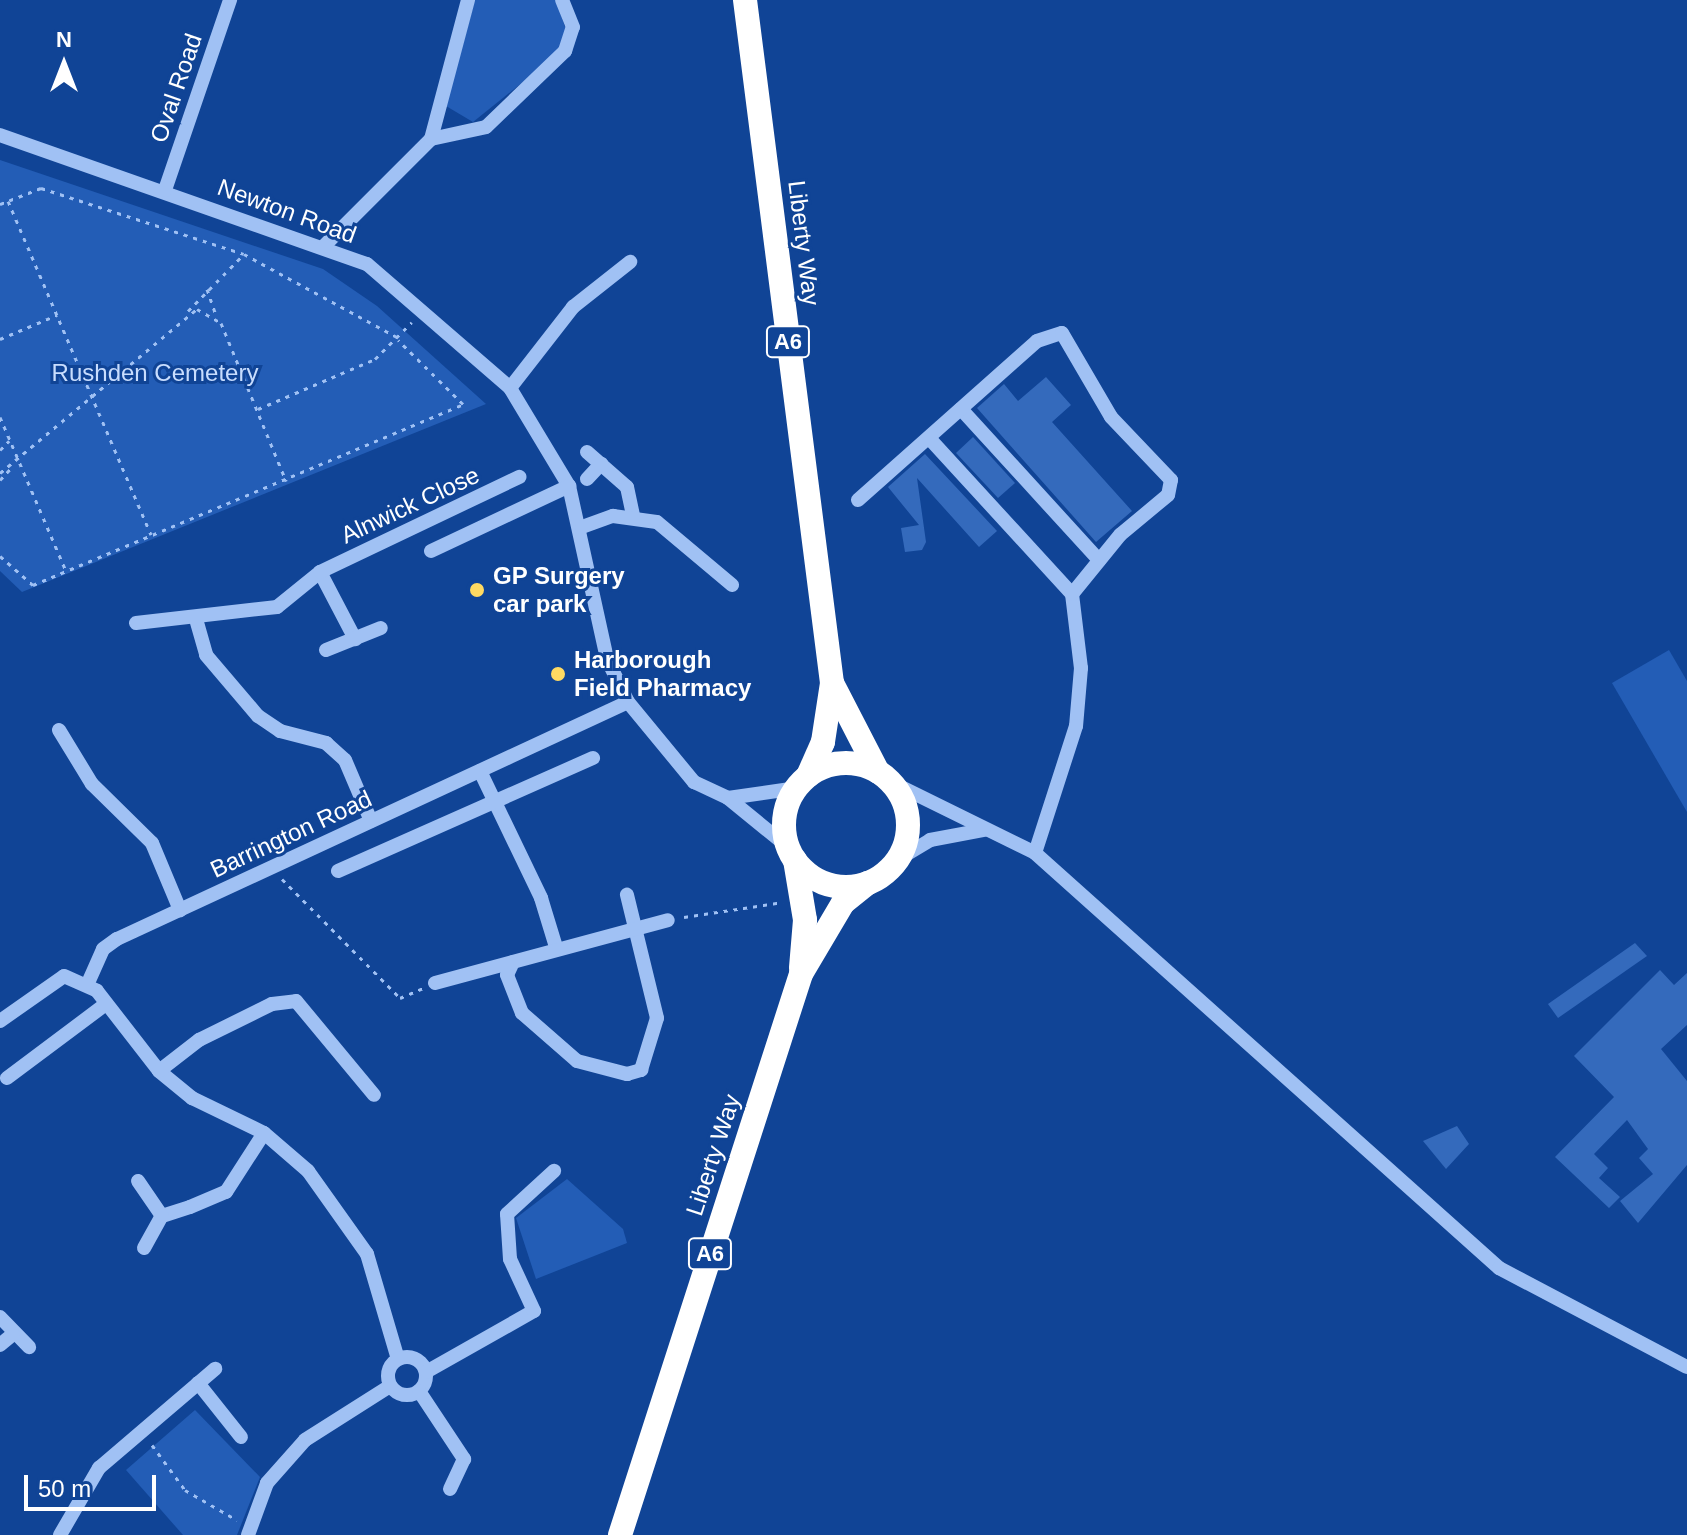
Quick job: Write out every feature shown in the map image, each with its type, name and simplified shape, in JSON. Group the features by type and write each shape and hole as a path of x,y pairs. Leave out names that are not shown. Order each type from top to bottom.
{"highway":[{"name":"Liberty Way","path":"745,0 832,683 823,742 802,782"},
{"name":"Liberty Way","path":"832,683 885,777"},
{"path":"835,764 885,777 907,812 897,860 868,883 828,884 791,853 785,816 802,782 835,764"},
{"name":"Liberty Way","path":"791,853 805,920 801,974"},
{"name":"Liberty Way","path":"620,1535 801,974 843,903 868,883"}],"street":[{"name":"Oval Road","path":"165,190 230,0"},
{"path":"324,246 431,139 468,0"},
{"path":"431,139 486,127 565,51 573,27 562,0"},
{"name":"Newton Road","path":"0,135 165,190 367,264 510,388 569,486 582,527 593,609 628,702 666,756 728,798 791,853"},
{"path":"510,388 573,307 630,262"},
{"path":"858,500 1045,335 1068,339 1111,417 1171,480 1168,495 1099,560 1072,594"},
{"path":"961,409 1099,560"},
{"path":"929,438 1072,594 1081,668 1076,726 1035,853"},
{"path":"587,452 627,487 633,515"},
{"path":"587,479 601,464"},
{"name":"Alnwick Close","path":"136,623 196,619 277,607 320,572 519,477"},
{"path":"431,551 569,486"},
{"path":"582,527 633,515 668,529 732,585"},
{"name":"Alnwick Close","path":"320,572 355,639"},
{"path":"196,619 206,655 258,716 280,731 326,743 345,760 371,821"},
{"path":"326,650 381,628"},
{"name":"Barrington Road","path":"88,983 103,949 180,910 628,702"},
{"path":"59,730 92,784 152,843 180,910"},
{"path":"338,871 593,758"},
{"path":"480,771 541,898 556,947"},
{"path":"885,777 984,830 1035,853 1499,1268 1687,1367"},
{"path":"728,798 802,782"},
{"path":"897,860 930,840 984,830"},
{"path":"513,962 507,975 522,1013 577,1061 627,1074 641,1070 655,1031 627,895"},
{"path":"435,983 556,947 668,920"},
{"path":"0,1021 56,979 88,983 159,1071 192,1098 264,1133 308,1171 367,1254 398,1359"},
{"path":"159,1071 199,1040 272,1004 296,1001 374,1095"},
{"path":"7,1078 106,1004"},
{"path":"144,1248 162,1216 226,1192 264,1133"},
{"path":"419,1391 426,1372 534,1311 510,1259 507,1214 554,1171"},
{"path":"138,1181 162,1216"},
{"path":"0,1317 13,1334 29,1347"},
{"path":"0,1345 13,1334"},
{"path":"398,1359 417,1360 426,1372"},
{"path":"398,1359 388,1373 390,1386 400,1395 419,1391"},
{"path":"60,1535 99,1468 141,1428 215,1369"},
{"path":"198,1383 241,1437"},
{"path":"250,1530 267,1483 305,1440 390,1386"},
{"path":"419,1391 464,1459 450,1489"}],"path":[{"path":"0,204 41,188 244,254 398,339 463,404 286,481 30,584 0,556"},
{"path":"8,201 151,535"},
{"path":"0,473 19,462 187,312 244,254"},
{"path":"207,289 286,481"},
{"path":"258,409 375,359 398,339 423,310"},
{"path":"187,312 216,315"},
{"path":"0,339 57,315"},
{"path":"0,417 66,571"},
{"path":"0,450 10,440"},
{"path":"0,480 12,467"},
{"path":"271,868 400,998 435,983"},
{"path":"668,920 794,900"},
{"path":"141,1428 185,1490 250,1530"}],"green space":[{"path":"475,0 556,0 566,30 559,53 473,122 446,106"},
{"name":"Rushden Cemetery","path":"0,160 323,269 377,306 486,404 22,592 0,571"},
{"path":"1669,650 1687,681 1687,812 1612,683"},
{"path":"567,1179 623,1229 627,1243 536,1279 516,1218"},
{"path":"195,1410 260,1477 237,1535 183,1535 126,1470"}],"building":[{"path":"1046,377 1071,405 1052,422 1132,511 1096,542 977,408 1004,384 1018,401"},
{"path":"973,437 1015,483 998,498 956,453"},
{"path":"925,454 997,531 979,547 917,478 926,542 922,550 905,552 901,528 919,525 888,487"},
{"path":"1635,943 1647,956 1558,1018 1548,1004"},
{"path":"1660,970 1674,985 1687,973 1687,1025 1661,1049 1687,1081 1687,1165 1638,1223 1620,1201 1653,1174 1639,1158 1648,1149 1627,1120 1594,1154 1608,1168 1599,1178 1620,1197 1609,1208 1555,1157 1614,1097 1574,1056"},
{"path":"1457,1126 1469,1144 1446,1169 1423,1141"}],"place":[{"name":"GP Surgery car park","path":"477,590"},
{"name":"Harborough Field Pharmacy","path":"558,674"}]}
